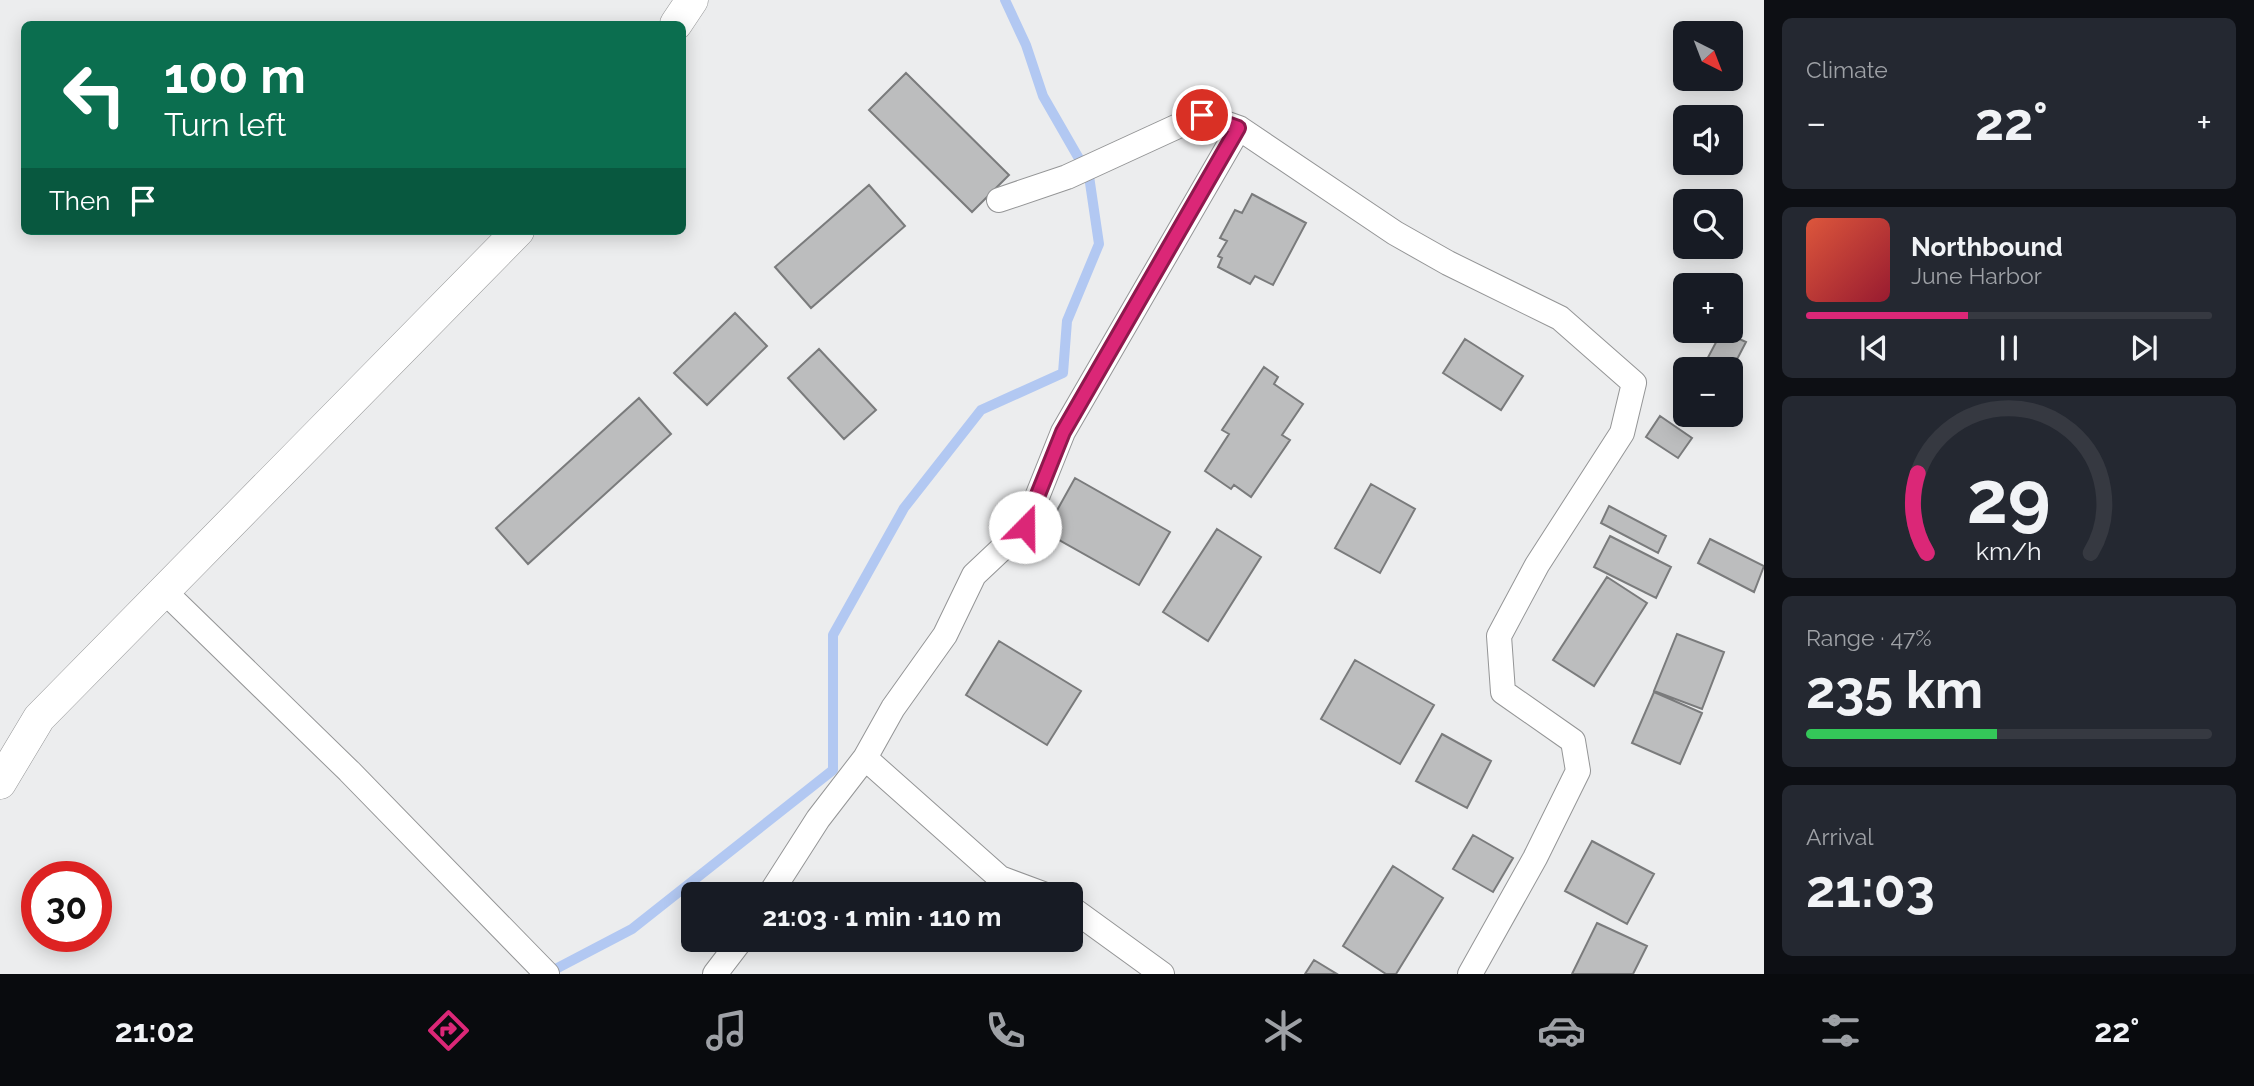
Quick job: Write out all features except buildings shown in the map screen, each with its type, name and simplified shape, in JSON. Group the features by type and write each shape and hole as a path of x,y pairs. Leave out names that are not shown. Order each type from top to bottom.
{"street":[{"path":"678,21 692,0"},
{"path":"999,200 1066,177 1202,115 1238,128 1395,233 1448,263 1560,318 1634,383 1622,433 1537,565 1499,636 1503,692 1573,741 1578,771 1535,858 1470,974"},
{"path":"778,882 818,819 865,758 893,708 945,635 974,575 1025,527 1063,432 1238,128"},
{"path":"0,783 39,718 514,235"},
{"path":"163,590 349,771 547,974"},
{"path":"865,758 1000,878 1010,882"},
{"path":"1083,917 1162,974"},
{"path":"715,974 732,952"}],"waterway":[{"path":"548,973 632,929 833,770 833,635 904,508 981,410 1063,373 1067,321 1099,244 1089,176 1043,96 1026,45 1005,0"}],"route":[{"path":"1025,527 1063,432 1238,128 1202,115"}]}
